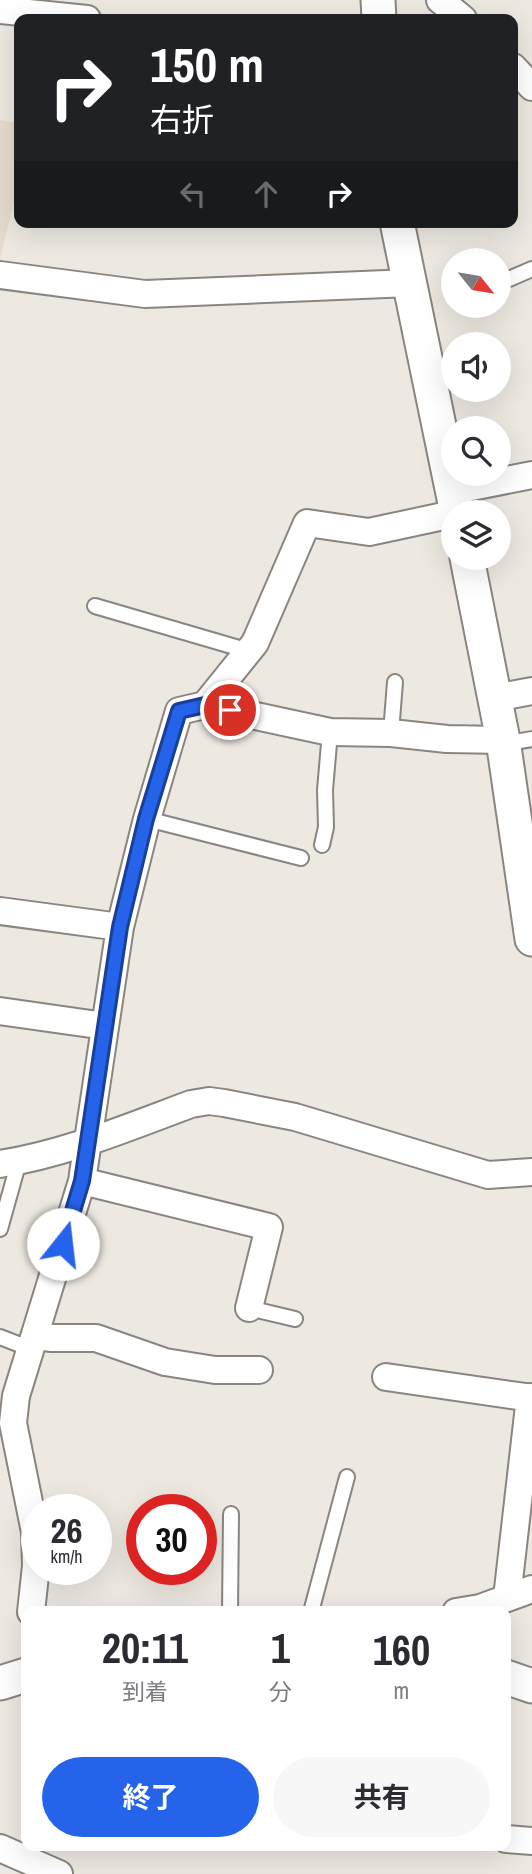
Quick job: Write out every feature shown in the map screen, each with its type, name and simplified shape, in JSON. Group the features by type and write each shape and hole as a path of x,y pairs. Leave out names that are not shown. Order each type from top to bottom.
{"street":[{"path":"440,0 457,14"},
{"path":"0,10 39,14"},
{"path":"518,72 532,87"},
{"path":"398,228 453,500"},
{"path":"0,275 145,294 410,283"},
{"path":"469,500 532,475"},
{"path":"205,705 255,643 307,523 369,532 441,510"},
{"path":"469,570 494,698 513,741 526,851 532,939"},
{"path":"494,698 532,691"},
{"path":"33,1606 36,1566 35,1532 13,1423 16,1396 82,1181 120,927 146,819 179,711 205,705 330,732 513,741"},
{"path":"0,911 120,927"},
{"path":"0,1011 105,1026"},
{"path":"10,1163 87,1142 191,1104 209,1101 295,1117 488,1175 532,1172"},
{"path":"82,1181 269,1227 249,1308"},
{"path":"33,1342 51,1338 96,1338 165,1362 215,1370 259,1370"},
{"path":"386,1377 531,1397 507,1598"},
{"path":"485,1606 532,1589"},
{"path":"511,1679 532,1686"},
{"path":"511,1839 532,1841"},
{"path":"0,1848 60,1874"}],"lane":[{"path":"511,278 532,269"},
{"path":"95,606 248,651"},
{"path":"391,733 395,682"},
{"path":"322,845 326,827 325,790 330,732"},
{"path":"146,819 301,858"},
{"path":"0,1229 10,1163"},
{"path":"249,1308 295,1319"},
{"path":"0,1337 33,1342"},
{"path":"313,1606 347,1477"},
{"path":"230,1606 231,1514"}],"shaded area":[{"path":"0,120 14,122 14,202 0,259"}],"route":[{"path":"63,1244 82,1181 120,927 146,819 179,711 205,705 230,710"}]}
